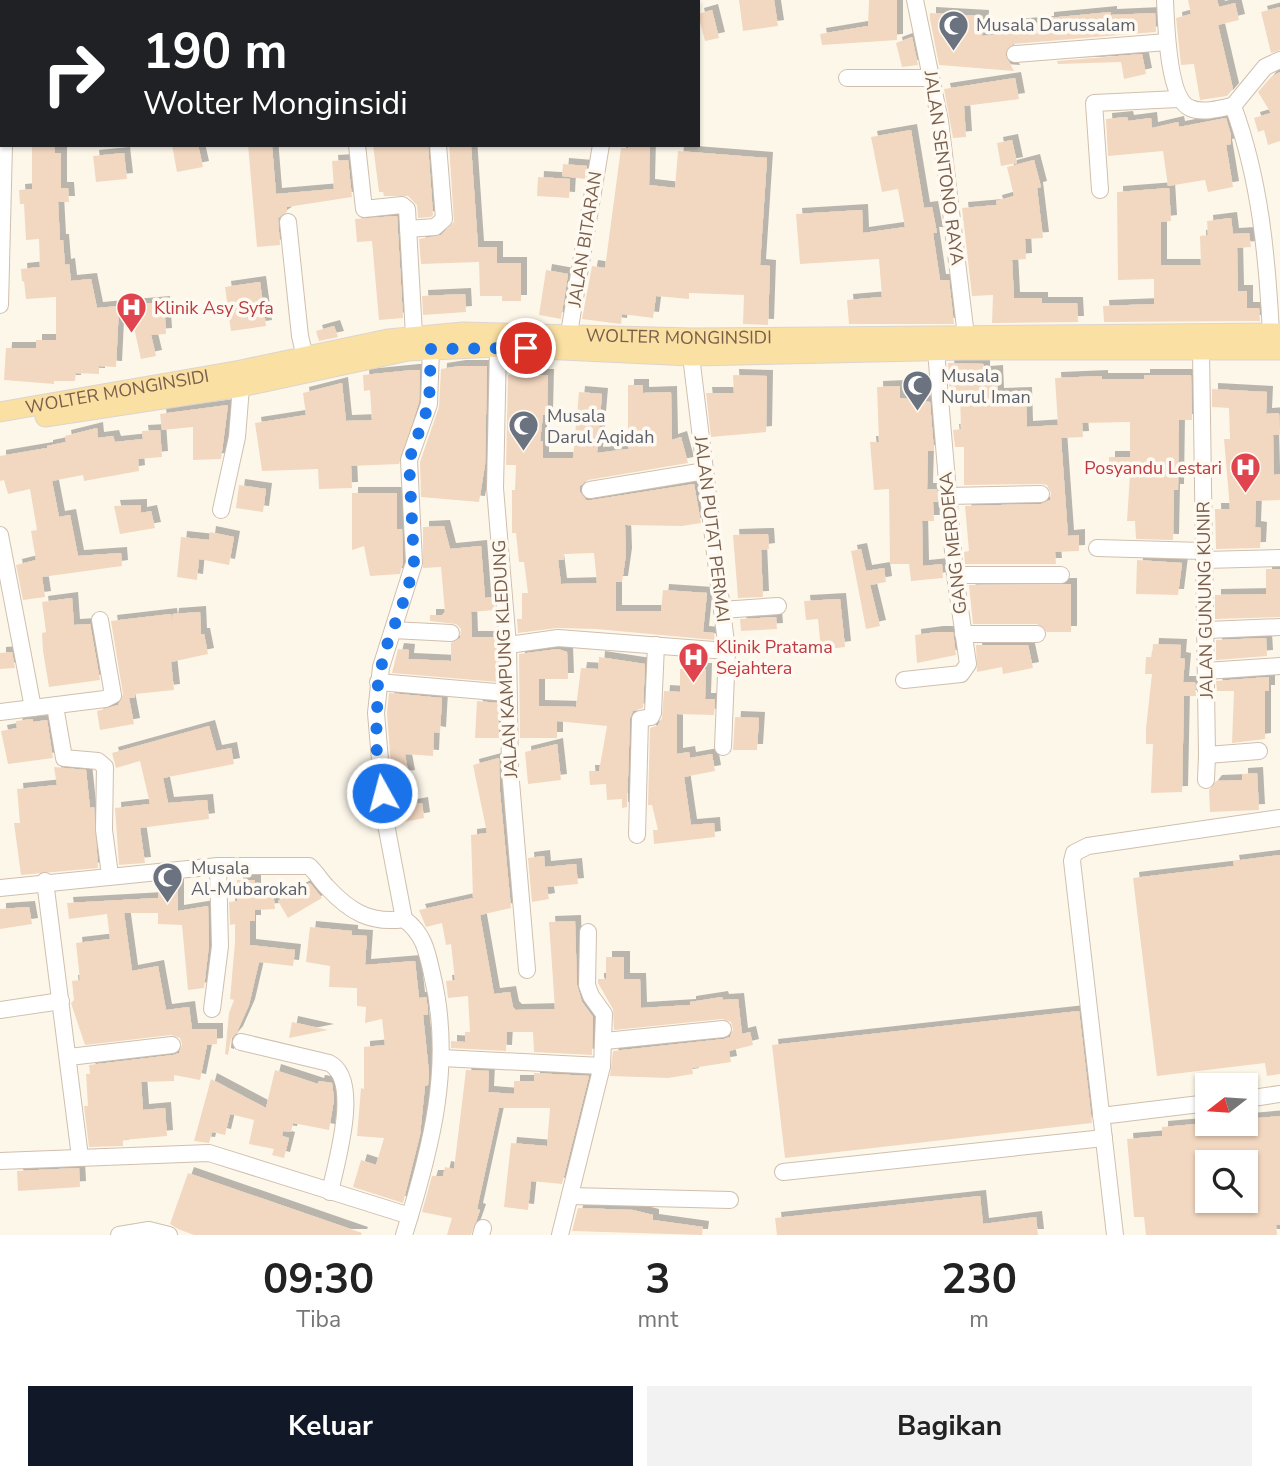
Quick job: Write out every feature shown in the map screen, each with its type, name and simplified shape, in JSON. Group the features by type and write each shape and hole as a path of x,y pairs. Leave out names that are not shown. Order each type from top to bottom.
{"main road":[{"name":"WOLTER MONGINSIDI","path":"0,412 414,330 916,345 936,351 1201,350 1277,338"},
{"name":"WOLTER MONGINSIDI","path":"0,425 240,387 304,353 498,347 691,356 916,345 966,336 1277,338"}],"street":[{"name":"JALAN SENTONO RAYA","path":"915,0 942,131 966,336"},
{"path":"1165,0 1167,42 1178,99 1188,108 1199,111 1233,106 1265,67 1280,60"},
{"path":"1015,54 1167,42"},
{"path":"847,78 931,78"},
{"path":"1100,190 1094,103 1178,99"},
{"path":"1233,106 1259,204 1277,338"},
{"path":"0,305 4,147"},
{"path":"357,147 363,208 406,206 414,330"},
{"path":"408,229 435,227 444,219 438,147"},
{"name":"JALAN BITARAN","path":"569,333 601,147"},
{"path":"288,222 304,353"},
{"name":"JALAN KAMPUNG KLEDUNG","path":"498,347 495,488 508,645 510,770 527,970"},
{"path":"404,1235 436,1125 442,1058 436,988 419,930 404,919 378,767 378,682 414,563 409,460 429,404 431,349"},
{"name":"JALAN GUNUNG KUNIR","path":"1201,350 1207,630 1206,780"},
{"name":"GANG MERDEKA","path":"904,680 961,674 966,671 947,496 936,351"},
{"name":"JALAN PUTAT PERMAI","path":"691,356 727,651 723,747"},
{"path":"220,510 237,437 240,387"},
{"path":"590,491 705,471"},
{"path":"947,496 1041,494"},
{"path":"0,535 33,708"},
{"path":"1097,548 1280,558"},
{"path":"955,575 1061,575"},
{"path":"722,610 778,606"},
{"path":"0,712 105,699 113,695 100,620"},
{"path":"1207,630 1280,627"},
{"path":"393,630 451,633"},
{"path":"963,634 1037,634"},
{"path":"508,645 558,638 727,651"},
{"path":"637,835 640,719 651,717 653,713 656,645"},
{"path":"1206,671 1280,666"},
{"path":"378,682 508,693"},
{"path":"55,705 64,758 98,761 105,767 104,831 110,876"},
{"path":"1207,755 1259,751"},
{"path":"1115,1235 1072,861 1074,853 1088,846 1280,818"},
{"path":"0,888 45,881 218,866 309,866 331,892 366,919 384,922 404,919"},
{"path":"212,1009 220,946 218,866"},
{"path":"45,881 80,1157"},
{"path":"559,1235 602,1066 605,1041 602,1008 591,996 587,985 588,932"},
{"path":"0,1010 61,1001"},
{"path":"605,1041 723,1029"},
{"path":"241,1042 329,1063 340,1071 345,1084 343,1128 330,1192"},
{"path":"69,1058 172,1045"},
{"path":"442,1058 602,1066"},
{"path":"1258,1097 1280,1094"},
{"path":"1101,1116 1195,1105"},
{"path":"783,1172 1104,1138"},
{"path":"0,1161 209,1153 410,1216"},
{"path":"570,1196 730,1200"},
{"path":"119,1235 149,1230 169,1235"}],"building":[{"path":"739,0 774,0 778,26 743,31"},
{"path":"869,0 897,0 897,40 822,45 820,34 868,26"},
{"path":"1188,0 1217,0 1219,7 1235,3 1239,20 1218,25 1233,89 1227,96 1200,100 1194,64 1181,65 1176,18 1191,14"},
{"path":"1280,7 1280,50 1271,53 1261,12"},
{"path":"712,10 719,38 705,41 700,13"},
{"path":"1111,12 1111,15 1155,13 1156,32 1013,44 1005,54 1014,71 939,65 930,19 930,13 983,16 982,36 1012,33 1011,25 1048,22 1048,18"},
{"path":"912,37 918,65 902,67 896,43"},
{"path":"1142,54 1146,74 1124,79 1121,62 1058,64 1057,61"},
{"path":"1280,72 1280,141 1268,145 1264,130 1258,132 1254,118 1271,113 1258,92 1271,77"},
{"path":"1015,78 1019,99 964,106 966,137 953,138 944,89"},
{"path":"1127,117 1128,121 1151,118 1152,128 1178,122 1179,127 1226,118 1231,135 1231,144 1226,145 1233,187 1208,192 1205,180 1168,186 1163,151 1108,156 1106,119"},
{"path":"911,130 924,208 932,207 937,233 933,233 940,280 949,280 954,324 849,324 847,300 882,297 879,259 800,264 796,214 862,210 863,233 905,227 898,189 882,192 871,137"},
{"path":"1012,140 1017,163 1001,166 997,143"},
{"path":"32,147 54,147 55,153 61,153 61,188 68,188 69,202 58,202 60,240 63,240 65,265 69,264 71,281 91,279 97,308 119,306 116,367 99,366 99,374 76,373 75,381 54,381 54,384 4,380 6,348 36,348 36,340 56,340 56,297 26,299 24,281 22,282 21,269 40,267 39,239 26,240 24,204 20,204 19,190 32,189"},
{"path":"172,147 198,147 203,167 177,172"},
{"path":"248,147 272,147 276,194 334,189 332,161 348,160 352,197 287,207 287,212 278,218 280,245 257,247"},
{"path":"373,147 428,147 431,217 418,218 417,205 408,196 384,196 383,192 379,192"},
{"path":"449,147 471,147 478,247 497,247 497,263 521,263 521,301 502,301 502,296 480,296 479,262 421,264 419,239 441,235 454,222"},
{"path":"650,147 649,185 675,188 678,151 767,158 760,265 770,266 768,325 743,324 744,295 689,293 689,299 656,296 653,318 622,314 621,324 582,319 592,266 605,268 621,148"},
{"path":"124,153 127,179 96,182 93,156"},
{"path":"1034,160 1041,187 1037,188 1043,238 1025,239 1026,259 1012,260 1014,298 1042,298 1042,303 1077,303 1078,322 992,323 993,295 972,296 962,208 997,205 996,201 1014,196 1007,167"},
{"path":"563,164 587,166 585,179 562,176"},
{"path":"538,177 570,179 569,198 537,196"},
{"path":"1169,188 1171,221 1161,222 1161,265 1201,265 1200,236 1208,235 1207,221 1231,218 1233,234 1249,233 1251,247 1237,248 1238,291 1247,291 1247,308 1259,308 1260,321 1104,322 1103,306 1154,304 1154,279 1118,280 1117,192"},
{"path":"397,216 403,318 379,320 372,241 357,242 355,219"},
{"path":"546,270 568,274 561,319 539,315"},
{"path":"260,282 266,326 231,331 225,287"},
{"path":"465,294 466,312 423,315 422,296"},
{"path":"164,302 166,334 151,335 156,356 141,359 129,305"},
{"path":"334,326 338,337 319,341 316,331"},
{"path":"948,363 984,364 984,372 997,371 998,394 1026,393 1027,427 1058,425 1055,378 1102,376 1102,379 1144,379 1144,375 1191,375 1192,420 1179,420 1178,490 1174,490 1173,540 1136,539 1135,521 1127,521 1130,475 1109,475 1109,457 1130,457 1130,422 1082,423 1083,437 1061,438 1068,536 1079,535 1079,551 1055,552 1056,564 965,564 964,552 969,551 965,506 1041,504 1050,500 1051,493 1047,485 1041,484 964,485 964,447 955,447 953,430 961,429 960,396 950,396"},
{"path":"487,366 485,465 479,502 421,497 420,462 439,407 441,369"},
{"path":"420,370 419,402 399,464 351,466 352,488 319,489 318,469 262,471 255,423 306,415 303,393 342,383 346,421 372,420 370,390 364,391 363,375"},
{"path":"508,375 548,375 547,415 543,415 540,441 543,441 543,458 573,458 579,392 602,394 597,453 628,449 628,385 643,385 643,393 671,392 672,440 681,437 688,463 588,480 580,486 580,492 586,500 592,500 694,484 701,523 682,526 625,525 626,554 622,582 616,582 616,611 661,611 663,590 707,593 703,632 714,633 715,640 596,629 557,628 518,633 517,619 522,619 522,593 528,593 524,562 519,562 516,533 512,533 512,490 515,490 516,465 506,465","holes":["594,553 597,583 561,584 558,560 564,560 564,554"]},
{"path":"733,375 767,376 766,432 711,437 706,393 734,393"},
{"path":"900,386 900,398 930,402 934,451 928,451 927,489 937,489 938,502 933,502 934,521 922,521 923,566 942,564 943,578 911,581 909,564 890,564 889,489 874,490 870,442 879,442 877,387"},
{"path":"1212,389 1267,392 1266,414 1279,413 1280,435 1273,435 1274,475 1280,474 1280,500 1256,501 1255,527 1261,528 1260,548 1216,549 1215,509 1230,509 1224,439 1230,439 1229,408 1212,407"},
{"path":"228,405 221,459 193,460 193,427 162,430 160,414"},
{"path":"97,428 98,438 113,436 115,442 143,439 142,431 160,430 162,457 138,459 139,471 84,481 83,475 52,481 59,517 70,515 78,556 121,553 122,566 42,577 45,597 23,600 16,565 36,560 31,531 37,530 30,489 8,494 4,480 0,481 0,456 47,448 66,442 65,436"},
{"path":"239,485 266,489 263,512 236,508"},
{"path":"352,493 397,493 397,529 402,529 403,562 400,574 370,576 364,546 352,550"},
{"path":"141,505 141,513 151,511 155,528 120,534 114,506"},
{"path":"444,526 450,549 481,546 485,598 493,597 495,610 471,612 472,637 497,637 498,682 392,673 398,649 409,650 408,659 451,661 451,643 460,638 461,629 456,624 430,621 430,615 442,615 445,612 441,567 423,568 423,527"},
{"path":"210,532 234,537 229,565 199,559 197,580 177,577 181,537 209,540"},
{"path":"768,534 769,549 761,550 763,597 738,598 733,535"},
{"path":"861,549 866,571 884,568 886,582 870,585 880,626 866,629 851,551"},
{"path":"1137,560 1182,563 1178,595 1136,594"},
{"path":"1266,569 1280,569 1280,617 1215,619 1215,595 1266,594"},
{"path":"1071,584 1071,632 1047,632 1037,624 973,624 969,585"},
{"path":"72,598 74,625 90,624 100,680 49,687 43,651 42,633 46,632 42,602"},
{"path":"840,599 845,647 821,650 818,619 806,620 804,601"},
{"path":"200,612 201,634 204,634 208,654 171,662 174,690 135,694 135,698 129,698 134,724 100,730 97,711 118,705 123,694 111,621 171,614 172,621 173,614"},
{"path":"776,617 777,629 741,631 740,619"},
{"path":"953,632 956,655 917,663 915,635"},
{"path":"1266,638 1267,656 1216,660 1216,640"},
{"path":"1153,644 1181,645 1180,658 1185,659 1183,682 1195,682 1196,696 1184,696 1182,792 1151,793 1153,744 1146,744 1146,728 1152,674 1145,674 1146,657 1152,657"},
{"path":"976,645 1028,645 1033,668 1003,674 1002,667 977,672"},
{"path":"558,649 567,652 568,679 539,679 539,706 576,707 581,668 598,669 599,657 645,664 643,708 633,711 630,718 627,807 622,808 622,799 607,800 606,784 590,785 589,771 599,771 607,726 557,721 557,738 520,738 519,654"},
{"path":"12,652 15,668 0,669 0,653"},
{"path":"680,669 706,669 705,699 715,699 714,715 677,714 677,754 689,752 690,758 712,754 715,771 684,777 691,825 714,823 715,837 654,844 653,830 658,830 652,805 648,805 650,728 658,725 662,718 664,691 680,692"},
{"path":"1269,677 1269,691 1265,691 1265,739 1232,743 1234,691 1217,691 1216,681"},
{"path":"389,693 442,698 440,733 434,732 433,756 405,754 409,776 392,778 387,713"},
{"path":"477,701 498,703 499,738 475,738"},
{"path":"735,717 759,718 757,750 733,750"},
{"path":"33,719 33,722 47,720 53,758 8,764 1,731 17,728 16,721"},
{"path":"209,726 216,751 231,748 234,764 163,778 168,803 207,800 209,819 140,828 145,863 119,865 115,808 150,804 140,761 116,768 112,753"},
{"path":"557,744 561,780 528,784 525,752"},
{"path":"499,758 511,908 480,915 494,994 510,992 516,1010 555,1009 549,922 575,921 577,985 582,1002 593,1017 592,1055 534,1052 533,1032 507,1032 506,1051 451,1048 451,1041 465,1042 465,1032 470,1032 468,996 448,998 446,981 455,980 451,944 446,945 442,923 426,927 419,910 473,898 471,835 487,833 473,765"},
{"path":"54,767 86,770 90,808 94,807 98,868 21,875 14,823 20,823 17,789 57,785"},
{"path":"1257,773 1259,810 1210,812 1209,790 1216,781 1242,780 1242,774"},
{"path":"422,803 424,818 399,823 396,808"},
{"path":"1280,855 1280,1074 1267,1076 1265,1063 1157,1076 1133,878 1234,866 1233,861"},
{"path":"544,856 545,867 576,864 578,884 547,887 549,899 532,902 528,858"},
{"path":"237,880 255,880 255,893 273,891 275,909 255,910 255,921 250,921 250,945 295,950 293,966 259,962 249,1005 231,1039 228,1055 225,1054 229,1013 234,1000 230,999 235,942 235,924 230,925 229,902 237,901"},
{"path":"310,883 322,898 288,918 278,901"},
{"path":"159,885 178,885 178,911 208,906 209,945 204,988 188,990 182,925 158,924 158,913 124,913 132,971 158,966 166,1010 189,1007 192,1029 217,1029 217,1044 207,1045 200,1080 174,1075 174,1081 141,1082 143,1110 165,1108 167,1136 123,1140 123,1146 89,1147 84,1106 88,1106 86,1074 90,1074 89,1065 173,1055 179,1053 182,1044 180,1038 171,1035 85,1045 71,1003 74,1000 72,981 80,980 76,943 110,939 107,914 69,919 67,903 158,898"},
{"path":"29,907 32,924 0,929 0,909"},
{"path":"310,927 352,931 352,935 367,936 365,965 415,961 419,998 426,997 428,1009 428,1015 423,1015 429,1073 420,1135 403,1203 353,1187 361,1160 376,1165 384,1138 357,1136 361,1088 364,1089 364,1047 385,1045 382,1019 365,1023 366,1007 357,1006 357,988 329,987 330,966 306,962"},
{"path":"606,957 624,957 624,979 640,979 641,1008 690,1005 690,1002 722,997 723,1000 738,999 742,1034 750,1032 753,1045 729,1051 731,1062 692,1068 693,1074 668,1078 610,1076 613,1051 724,1039 730,1037 733,1029 731,1022 722,1019 614,1030 613,1009 598,983 598,979 606,979"},
{"path":"1079,1011 1092,1123 785,1158 772,1045"},
{"path":"292,1022 328,1030 289,1038"},
{"path":"275,1070 318,1084 319,1081 332,1083 334,1099 329,1130 293,1123 291,1132 283,1131 282,1136 289,1138 284,1158 272,1155 274,1149 249,1144 254,1120 230,1114 225,1135 212,1132 209,1143 194,1141 211,1079 266,1108"},
{"path":"466,1070 489,1071 488,1092 514,1094 514,1081 534,1081 534,1073 589,1076 562,1184 531,1181 528,1210 504,1207 511,1143 547,1146 550,1108 499,1108 477,1209 480,1210 471,1235 447,1235 452,1218 422,1212 432,1176 443,1176 445,1167 454,1169"},
{"path":"1280,1116 1280,1225 1276,1225 1277,1235 1146,1235 1144,1217 1134,1217 1127,1139 1162,1136 1162,1127 1195,1124 1195,1136 1258,1136 1258,1118"},
{"path":"79,1168 80,1187 18,1191 17,1171"},
{"path":"188,1173 362,1233 194,1235 170,1224"},
{"path":"980,1196 983,1224 1036,1217 1038,1235 777,1235 775,1218"},
{"path":"578,1208 633,1210 653,1215 653,1220 703,1227 702,1235 572,1231"}],"place":[{"name":"Musala Darussalam","path":"953,52"},
{"name":"Klinik Asy Syfa","path":"131,335"},
{"name":"Musala Nurul Iman","path":"918,413"},
{"name":"Musala Darul Aqidah","path":"524,453"},
{"name":"Posyandu Lestari","path":"1245,495"},
{"name":"Klinik Pratama Sejahtera","path":"693,684"},
{"name":"Musala Al-Mubarokah","path":"168,905"}],"route":[{"path":"382,793 376,744 378,682 385,650 413,572 409,460 429,404 431,349 526,348"}]}
